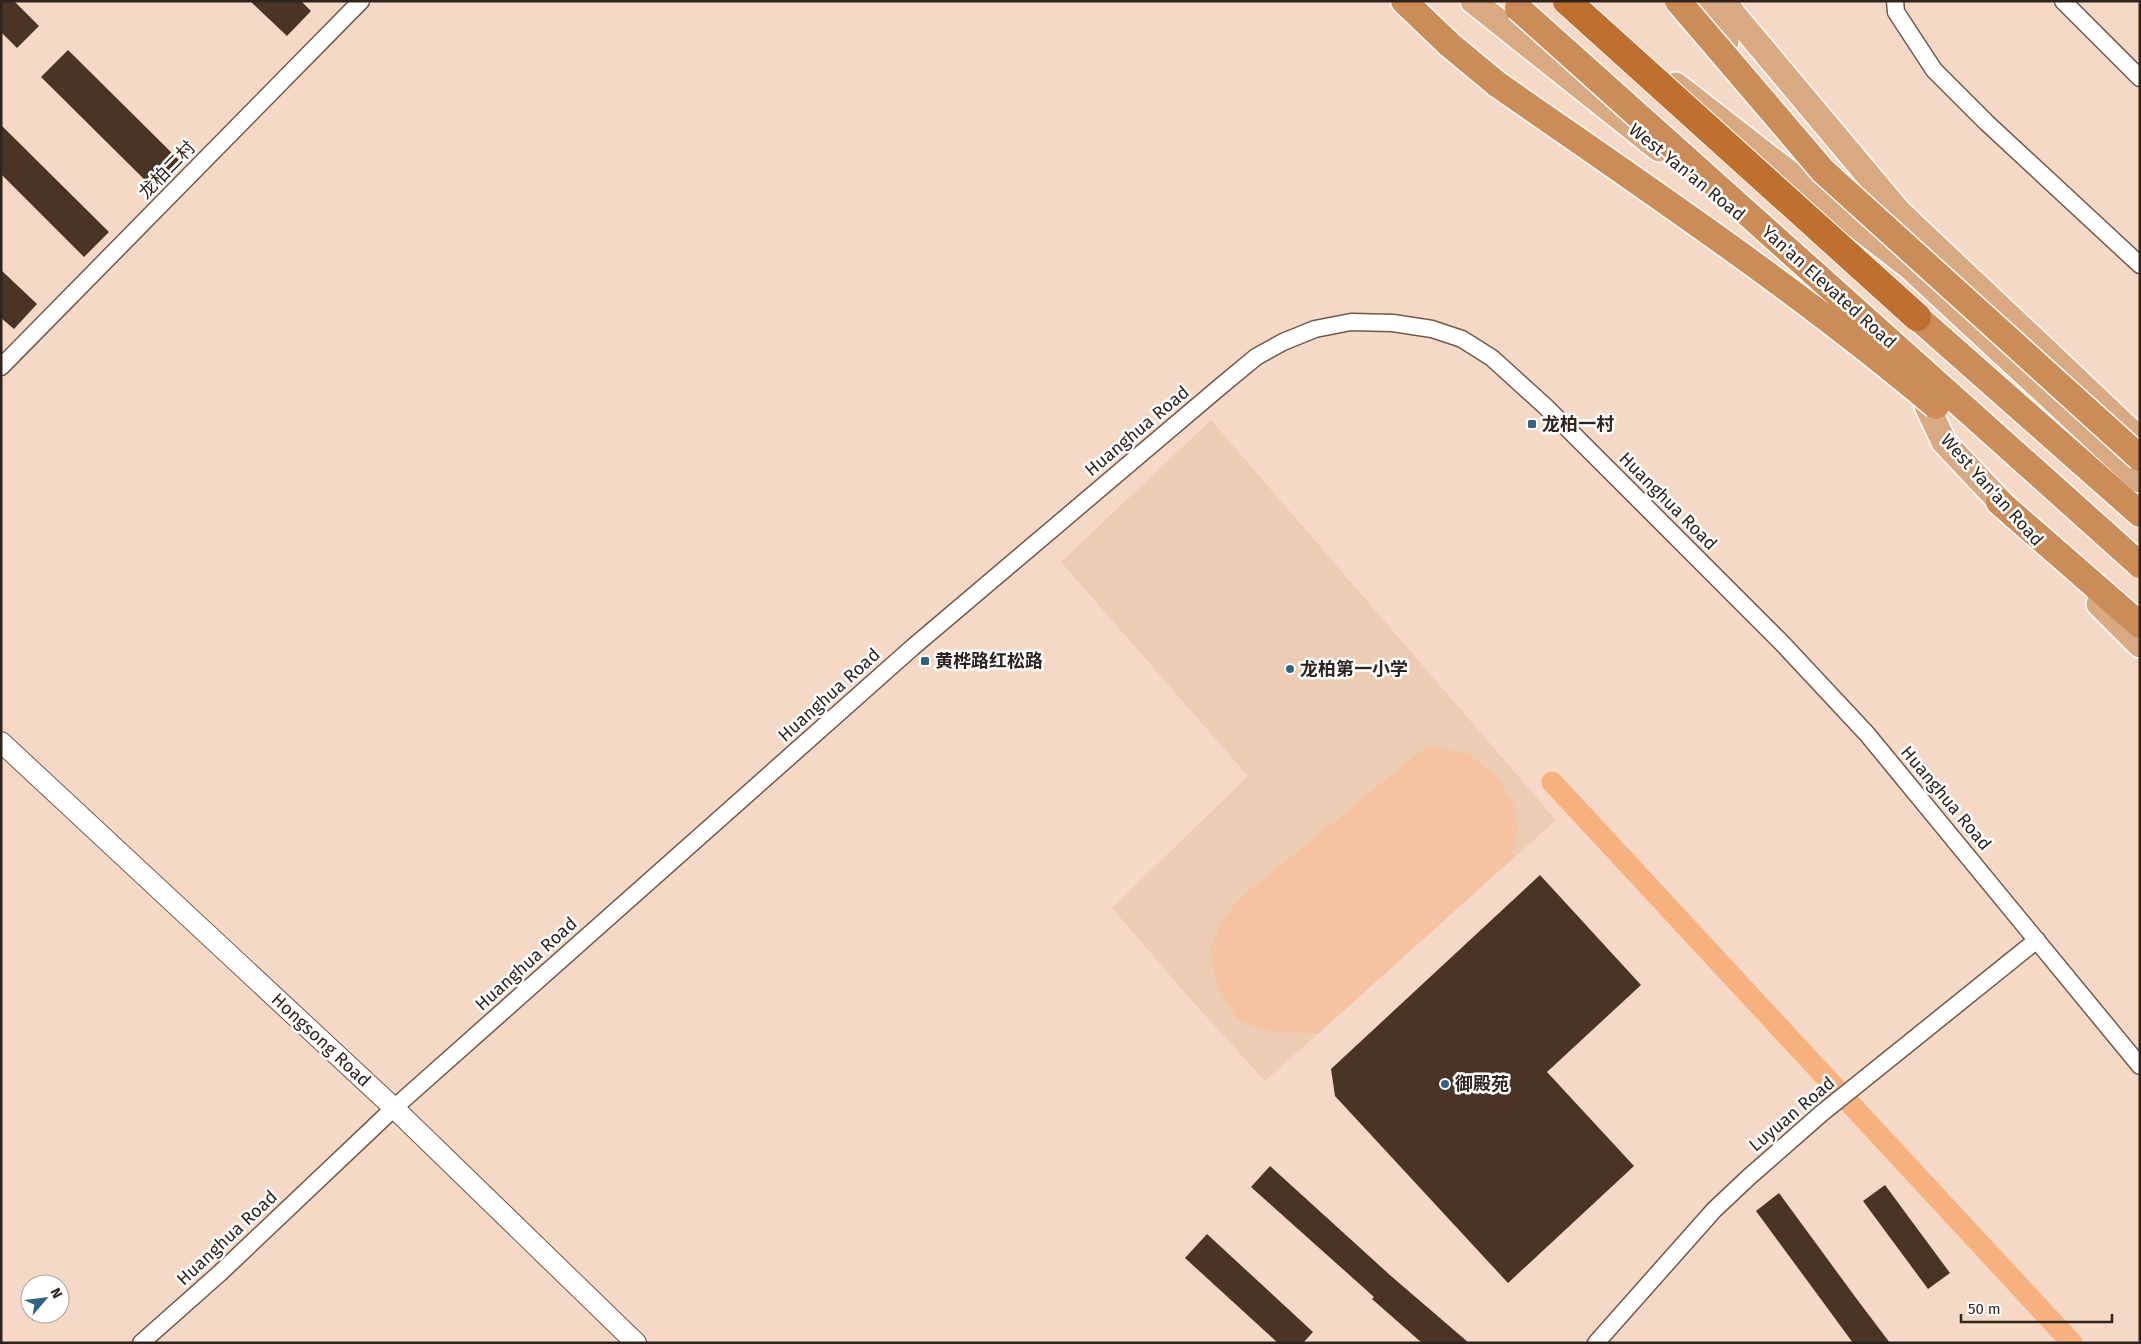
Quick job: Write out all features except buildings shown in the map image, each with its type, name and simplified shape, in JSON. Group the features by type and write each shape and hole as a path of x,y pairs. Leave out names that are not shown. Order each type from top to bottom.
{"highway":[{"path":"1404,1 1450,45 1497,84 1728,244 1867,348 2032,487 2140,572"},
{"name":"Yan'an Elevated Road","path":"1567,1 1917,318 2140,514"},
{"path":"1596,1 1917,318"},
{"path":"1678,1 1823,171 2140,458"},
{"path":"1690,1 1749,83"},
{"name":"Yan'an Elevated Road","path":"1518,8 2140,565"},
{"path":"1999,502 2140,625"}],"main road":[{"name":"West Yan'an Road","path":"1473,1 1877,323 1918,370 1927,406 1944,442 1999,502 2140,645"},
{"path":"1567,1 1779,163 1911,268 2140,480"},
{"path":"1698,1 1720,34 1911,268"},
{"path":"1725,1 1733,14 1900,212 2140,440"},
{"path":"1779,163 1832,172"},
{"path":"1900,212 1911,268"}],"street":[{"name":"龙柏二村","path":"1,367 360,1"},
{"path":"1895,1 1896,12 1934,70 1987,123 2138,261"},
{"path":"2063,1 2140,78"},
{"name":"Huanghua Road","path":"141,1343 220,1273 394,1108 913,647 1228,380 1256,357 1283,342 1315,329 1351,322 1393,323 1432,329 1462,339 1492,358 1546,407 1788,650 1867,734 2140,1066"},
{"name":"Hongsong Road","path":"1,742 394,1108 636,1343"},
{"name":"Luyuan Road","path":"1596,1343 1714,1210 1770,1158 1868,1076 2037,940"}],"shaded area":[{"name":"龙柏第一小学","path":"1211,420 1556,820 1265,1081 1192,1001 1112,908 1248,776 1061,562"},
{"path":"1427,746 1469,754 1497,777 1514,805 1518,830 1512,859 1319,1033 1290,1033 1264,1030 1238,1020 1217,987 1210,949 1223,920 1238,900"}],"waterway":[{"path":"1552,782 2072,1343"}],"place":[{"name":"龙柏一村","path":"1532,424"},
{"name":"黄桦路红松路","path":"925,661"},
{"name":"龙柏第一小学","path":"1290,669"},
{"name":"御殿苑","path":"1445,1084"}]}
